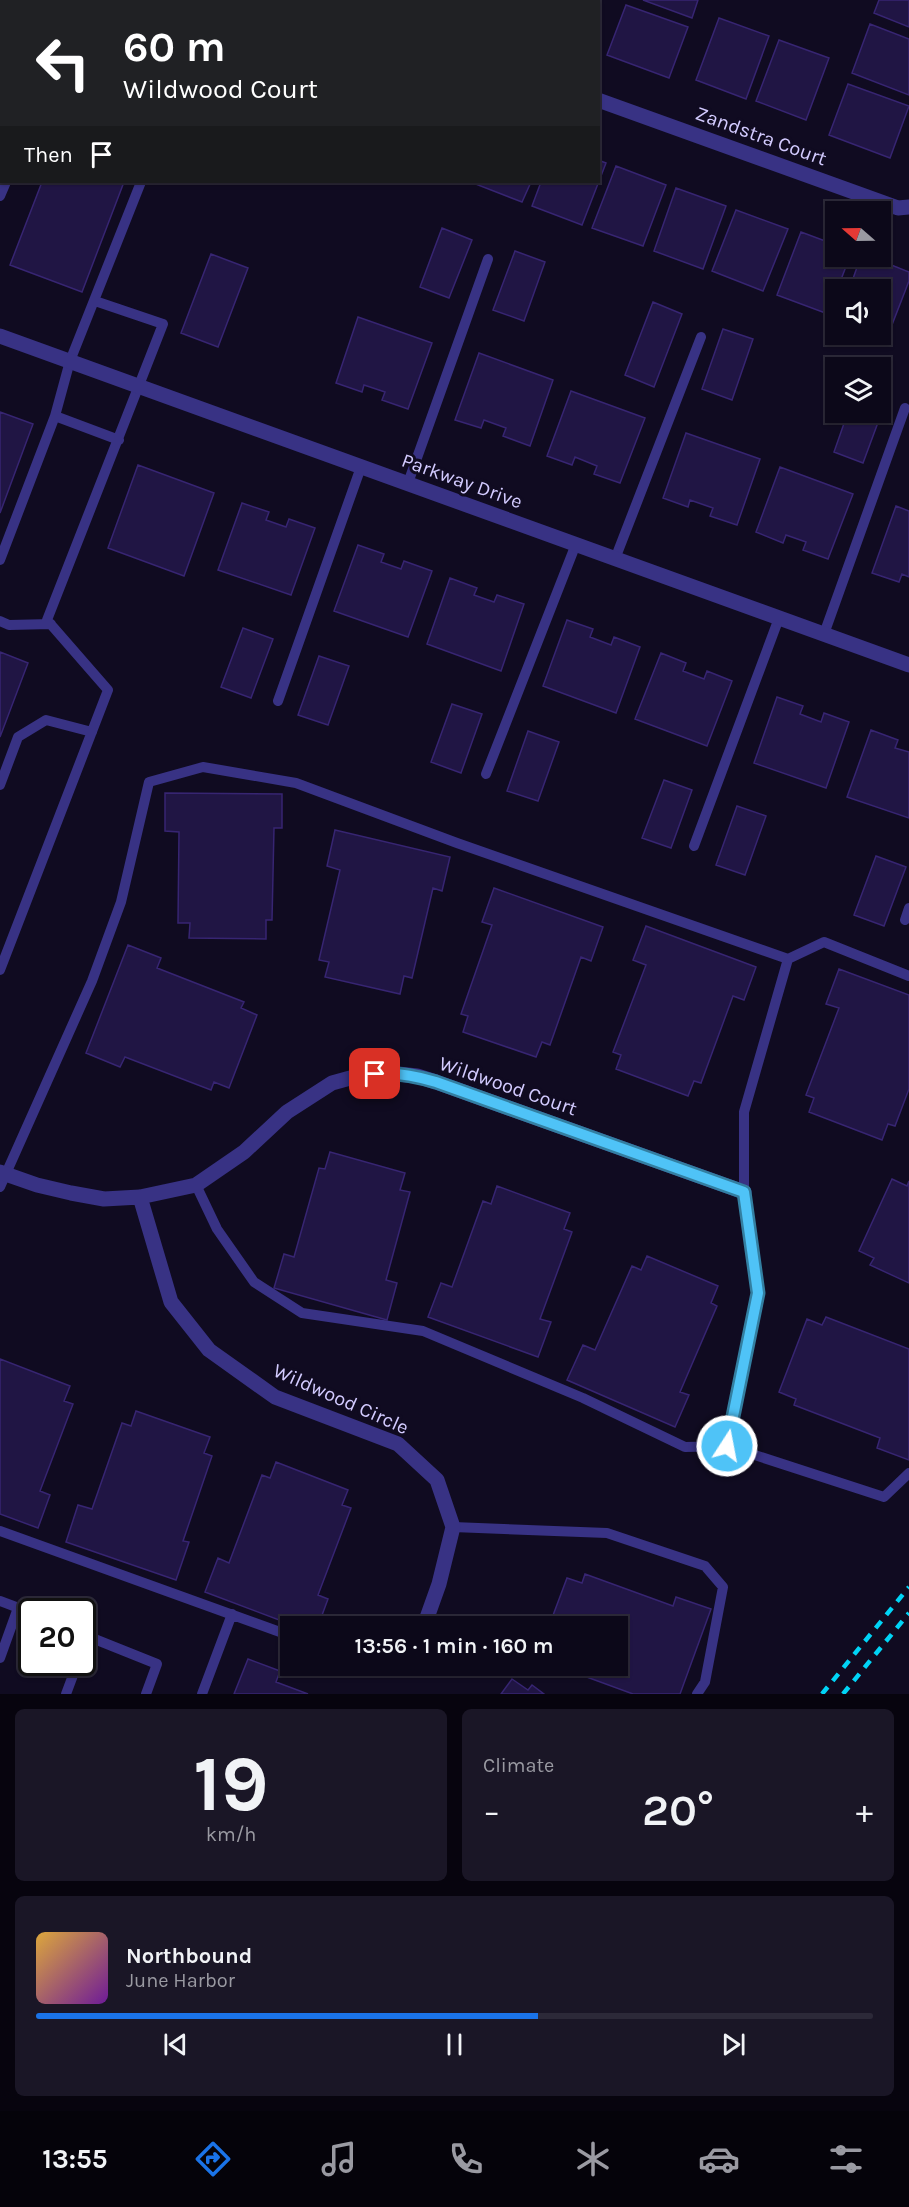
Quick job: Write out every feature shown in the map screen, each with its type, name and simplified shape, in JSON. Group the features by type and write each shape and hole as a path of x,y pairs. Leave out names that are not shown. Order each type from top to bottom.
{"street":[{"name":"Zandstra Court","path":"600,101 898,208 909,207"},
{"name":"Parkway Drive","path":"0,336 909,665"},
{"name":"Wildwood Court","path":"2,1178 105,1199 140,1197 196,1185 244,1152 287,1112 332,1083 361,1075 389,1073 417,1076 436,1082 744,1192"},
{"name":"Wildwood Circle","path":"140,1197 171,1302 209,1350 275,1397 398,1444 437,1480 453,1527"},
{"path":"428,1616 440,1584 453,1527"}],"lane":[{"path":"0,560 55,417 70,361 141,183"},
{"path":"408,483 488,259"},
{"path":"0,970 108,690 47,620 163,324 94,301"},
{"path":"615,558 701,337"},
{"path":"824,634 905,408"},
{"path":"55,417 119,440"},
{"path":"278,701 361,467"},
{"path":"486,774 576,544"},
{"path":"694,846 779,618"},
{"path":"0,621 9,625 51,624"},
{"path":"0,785 18,736 46,720 92,732"},
{"path":"2,1178 95,971 121,902 149,782 203,767 296,783 457,843 788,960 824,942 909,976"},
{"path":"905,920 909,908"},
{"path":"727,1446 758,1293 744,1192 744,1113 788,960"},
{"path":"196,1185 217,1229 254,1282 302,1313 423,1331 583,1398 685,1447 727,1446 884,1497 909,1473"},
{"path":"453,1527 607,1533 705,1566 723,1587 705,1682 698,1694"},
{"path":"0,1531 280,1632"},
{"path":"0,1601 18,1608 0,1658"},
{"path":"202,1694 232,1614"},
{"path":"96,1639 157,1664 146,1694"},
{"path":"66,1694 73,1676"}],"building":[{"path":"643,0 698,0 692,18"},
{"path":"879,0 909,0 909,27 874,13"},
{"path":"626,5 688,27 669,78 607,55"},
{"path":"719,18 769,36 746,99 696,80"},
{"path":"870,24 909,39 909,95 852,73"},
{"path":"779,40 829,58 806,120 756,101"},
{"path":"848,84 909,106 890,158 829,135"},
{"path":"600,161 606,163 600,178"},
{"path":"616,166 666,185 643,246 592,228"},
{"path":"42,183 124,183 82,292 10,265"},
{"path":"473,183 531,183 522,202"},
{"path":"541,183 598,183 582,225 532,206"},
{"path":"676,188 726,206 703,269 654,251"},
{"path":"736,210 788,229 763,291 712,271"},
{"path":"442,228 472,240 449,298 420,287"},
{"path":"801,232 825,241 825,267 846,267 841,279 825,279 825,313 777,295"},
{"path":"515,251 545,262 524,321 493,310"},
{"path":"211,254 248,268 218,347 181,333"},
{"path":"891,265 909,272 909,281 891,327 891,279 853,279 857,267 891,267"},
{"path":"653,302 682,314 654,387 625,375"},
{"path":"358,317 432,343 408,409 382,400 385,392 364,385 362,392 336,383"},
{"path":"723,329 753,339 732,400 702,389"},
{"path":"479,353 553,380 530,446 503,436 506,428 484,420 481,428 455,420"},
{"path":"571,391 645,418 620,483 594,474 597,466 575,457 572,465 547,456"},
{"path":"0,412 33,424 0,513"},
{"path":"844,423 878,423 863,463 834,452"},
{"path":"686,433 760,459 737,525 710,516 713,508 690,500 688,507 663,498"},
{"path":"138,465 214,493 184,576 108,548"},
{"path":"780,467 853,494 828,559 803,550 806,542 786,535 783,543 756,532"},
{"path":"242,503 269,512 266,520 286,527 289,519 315,528 291,595 218,570"},
{"path":"896,506 909,511 909,577 902,574 899,582 872,573"},
{"path":"358,545 384,554 381,562 401,569 404,561 432,571 408,637 334,611"},
{"path":"450,578 477,588 474,595 494,602 497,595 524,604 501,671 427,644"},
{"path":"567,620 593,629 590,637 611,645 614,637 640,647 616,713 543,686"},
{"path":"243,628 273,639 251,698 221,687"},
{"path":"0,652 28,663 0,737"},
{"path":"661,653 686,663 683,671 704,679 707,671 732,681 707,746 635,719"},
{"path":"319,656 349,666 328,725 298,715"},
{"path":"777,697 803,706 800,714 821,722 824,713 849,722 826,788 754,763"},
{"path":"452,704 482,714 461,773 431,762"},
{"path":"871,730 898,740 895,748 909,752 909,818 847,797"},
{"path":"528,731 559,742 538,801 507,791"},
{"path":"664,780 692,790 671,848 642,838"},
{"path":"165,793 282,794 282,828 274,828 272,920 266,920 266,939 189,938 190,923 178,923 179,832 165,831"},
{"path":"737,806 766,816 745,875 716,865"},
{"path":"335,830 450,857 442,891 433,888 412,978 404,976 400,994 325,977 329,962 319,960 340,870 327,866"},
{"path":"876,856 906,867 884,926 854,915"},
{"path":"494,888 603,927 591,961 581,957 550,1045 542,1042 536,1057 463,1032 468,1016 461,1014 492,925 482,922"},
{"path":"646,926 756,967 744,1000 733,996 701,1083 694,1081 688,1096 616,1069 621,1055 613,1052 646,965 633,960"},
{"path":"128,945 161,958 157,968 244,1002 241,1008 257,1015 229,1088 214,1082 211,1090 125,1057 120,1067 86,1053"},
{"path":"839,969 909,995 909,1089 895,1126 888,1124 882,1140 809,1112 814,1098 806,1095 839,1008 826,1004"},
{"path":"330,1152 405,1173 400,1190 410,1192 386,1280 397,1283 387,1320 274,1288 284,1254 294,1257 319,1168 325,1169"},
{"path":"892,1179 907,1186 909,1181 909,1283 870,1265 874,1258 859,1251"},
{"path":"497,1186 570,1213 564,1229 572,1232 540,1319 551,1322 538,1357 428,1317 441,1283 452,1287 483,1201 491,1204"},
{"path":"647,1256 718,1286 711,1303 717,1306 680,1392 689,1395 675,1427 567,1380 583,1345 595,1350 632,1266 641,1270"},
{"path":"826,1317 909,1349 909,1460 877,1448 880,1438 794,1405 796,1399 779,1392 807,1319 822,1325"},
{"path":"0,1359 70,1386 64,1401 73,1404 40,1491 50,1495 38,1528 0,1514"},
{"path":"136,1411 210,1437 204,1453 212,1456 183,1541 189,1542 176,1580 66,1542 78,1505 92,1509 122,1423 131,1426"},
{"path":"276,1462 348,1490 342,1505 351,1508 318,1595 328,1599 322,1616 280,1616 280,1620 205,1592 218,1558 229,1563 262,1475 270,1478"},
{"path":"585,1574 673,1606 676,1597 711,1609 680,1694 633,1694 584,1676 628,1676 628,1616 553,1616 567,1578 582,1583"},
{"path":"248,1659 280,1671 276,1682 308,1694 234,1694"},
{"path":"512,1679 528,1690 532,1685 544,1694 501,1694"}],"railway":[{"path":"822,1694 909,1587"},
{"path":"843,1694 909,1613"}],"route":[{"path":"375,1074 417,1076 436,1082 744,1192 758,1293 727,1446"}]}
